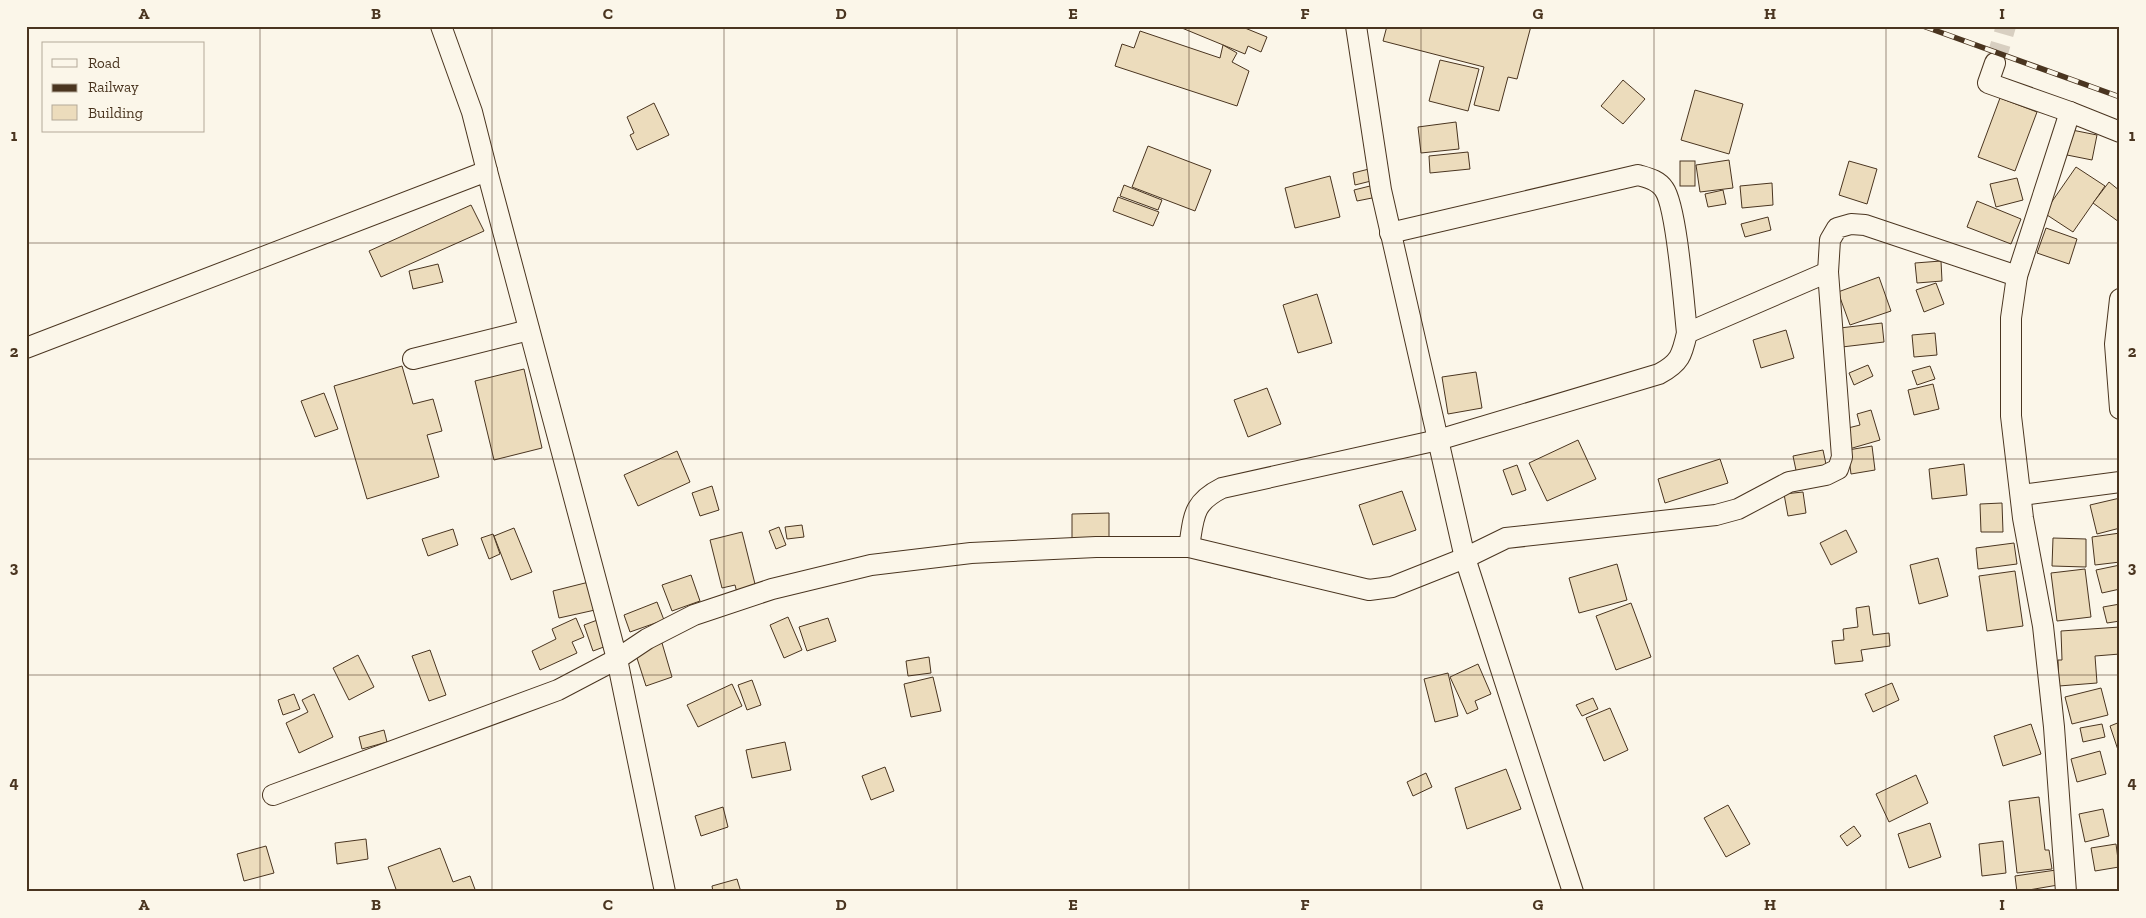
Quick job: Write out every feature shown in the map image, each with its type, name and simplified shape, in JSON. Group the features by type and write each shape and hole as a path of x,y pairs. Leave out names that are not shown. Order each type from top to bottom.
{"street":[{"path":"441,26 472,112 618,659 665,892"},
{"path":"1356,26 1381,190 1390,234 1465,558 1573,892"},
{"path":"1995,62 1988,83 2120,132"},
{"path":"2066,892 2051,700 2043,626 2021,495 2011,416 2011,318 2017,276 2070,112"},
{"path":"26,348 487,171"},
{"path":"1188,547 1198,505 1207,495 1222,488 1438,440 1659,374 1674,366 1683,353 1687,333 1672,209 1665,190 1654,180 1638,175 1390,234"},
{"path":"273,795 558,690 618,659 647,638 694,615 772,589 871,565 971,552 1096,547 1188,547 1369,590 1392,587 1465,558 1506,538 1716,515 1738,509 1789,482 1826,475 1838,469 1842,457 1828,272 1830,240 1837,228 1851,224 1865,225 2017,276"},
{"path":"1687,333 1828,272"},
{"path":"2120,299 2115,344 2120,409"},
{"path":"412,359 529,330"},
{"path":"2021,495 2120,482"}],"building":[{"path":"1177,26 1240,26 1267,37 1261,52 1248,46 1245,54"},
{"path":"1387,26 1531,26 1517,79 1508,77 1499,111 1474,105 1484,67 1383,41"},
{"path":"1140,31 1220,58 1223,45 1237,53 1232,62 1249,71 1237,106 1115,66 1122,44 1134,48"},
{"path":"1440,60 1479,69 1468,111 1429,101"},
{"path":"1623,80 1645,99 1623,124 1601,106"},
{"path":"1695,90 1743,104 1729,154 1681,140"},
{"path":"2000,98 2037,112 2015,171 1978,157"},
{"path":"654,103 669,135 637,150 630,135 634,133 627,117"},
{"path":"1456,122 1459,149 1421,153 1418,127"},
{"path":"2072,130 2097,135 2092,160 2067,155"},
{"path":"1148,146 1211,170 1195,211 1132,187"},
{"path":"1468,152 1470,169 1430,173 1429,156"},
{"path":"1729,160 1733,188 1700,192 1696,165"},
{"path":"1680,161 1695,161 1695,186 1680,186"},
{"path":"1849,161 1877,169 1867,204 1839,195"},
{"path":"2076,167 2105,186 2073,232 2044,213"},
{"path":"1373,168 1375,180 1355,185 1353,173"},
{"path":"1330,176 1340,217 1295,228 1285,188"},
{"path":"2017,178 2023,200 1996,207 1990,184"},
{"path":"2109,182 2120,191 2119,222 2093,203"},
{"path":"1772,183 1773,205 1742,208 1740,186"},
{"path":"1124,185 1162,200 1158,210 1120,196"},
{"path":"1374,185 1377,197 1357,201 1354,190"},
{"path":"1723,190 1726,204 1708,207 1705,194"},
{"path":"1118,197 1159,212 1153,226 1113,211"},
{"path":"1977,201 2021,219 2011,244 1967,227"},
{"path":"471,205 484,231 381,277 369,251"},
{"path":"1768,217 1771,230 1745,237 1741,224"},
{"path":"2046,228 2077,239 2069,264 2037,253"},
{"path":"1941,261 1942,281 1917,283 1915,263"},
{"path":"438,264 443,282 413,289 409,271"},
{"path":"1879,277 1891,311 1850,325 1838,292"},
{"path":"1936,283 1944,304 1924,312 1916,290"},
{"path":"1317,294 1332,343 1298,353 1283,305"},
{"path":"1882,323 1884,342 1842,347 1840,328"},
{"path":"1786,330 1794,358 1761,368 1753,340"},
{"path":"1935,333 1937,355 1914,357 1912,335"},
{"path":"1868,365 1873,376 1854,385 1849,373"},
{"path":"402,366 413,404 433,399 442,431 427,435 439,477 367,499 334,386"},
{"path":"1930,366 1935,379 1917,385 1912,371"},
{"path":"524,369 542,448 494,460 475,381"},
{"path":"1476,372 1482,408 1448,414 1442,377"},
{"path":"1933,384 1939,409 1914,415 1908,390"},
{"path":"1267,388 1281,424 1248,437 1234,400"},
{"path":"324,393 338,429 315,437 301,401"},
{"path":"1871,410 1880,440 1849,449 1844,429 1860,425 1857,414"},
{"path":"1578,440 1596,479 1547,501 1529,463"},
{"path":"1872,446 1875,470 1851,474 1848,450"},
{"path":"1823,450 1827,469 1797,475 1793,456"},
{"path":"677,451 690,482 638,506 624,475"},
{"path":"1720,459 1728,483 1665,503 1658,479"},
{"path":"1964,464 1967,495 1932,499 1929,469"},
{"path":"1517,465 1526,490 1512,495 1503,470"},
{"path":"712,486 719,510 700,516 692,493"},
{"path":"1402,491 1416,530 1373,545 1359,505"},
{"path":"1803,492 1806,513 1788,516 1784,494"},
{"path":"2120,498 2120,528 2097,534 2090,505"},
{"path":"2002,503 2003,532 1981,532 1980,504"},
{"path":"1109,513 1109,540 1072,540 1072,514"},
{"path":"802,525 804,537 787,539 785,527"},
{"path":"779,527 786,545 776,549 769,531"},
{"path":"514,528 532,572 511,580 494,536"},
{"path":"453,529 458,545 428,556 422,539"},
{"path":"1846,530 1857,552 1831,565 1820,543"},
{"path":"742,532 757,592 738,597 735,585 722,588 710,540"},
{"path":"2120,533 2120,562 2095,565 2092,537"},
{"path":"493,534 500,554 489,559 481,538"},
{"path":"2053,538 2086,539 2086,567 2052,566"},
{"path":"2014,543 2017,564 1978,569 1976,548"},
{"path":"1938,558 1948,596 1919,604 1910,565"},
{"path":"1617,564 1627,600 1579,613 1569,578"},
{"path":"2120,565 2120,589 2102,593 2096,570"},
{"path":"2085,569 2091,617 2057,621 2051,573"},
{"path":"2015,571 2023,626 1987,631 1979,576"},
{"path":"691,575 700,601 672,611 662,585"},
{"path":"589,582 595,610 559,618 553,591"},
{"path":"657,602 664,620 630,632 624,615"},
{"path":"1631,603 1651,657 1616,670 1596,616"},
{"path":"2120,604 2120,621 2107,623 2103,607"},
{"path":"1869,606 1873,635 1889,633 1890,646 1861,650 1863,661 1835,664 1832,641 1844,640 1843,629 1858,627 1856,608"},
{"path":"788,617 802,650 784,658 770,625"},
{"path":"576,618 584,637 572,642 577,653 540,670 532,651 556,639 552,629"},
{"path":"828,618 836,641 807,651 799,627"},
{"path":"600,619 609,645 593,651 584,625"},
{"path":"2120,627 2120,654 2095,656 2097,683 2059,686 2058,660 2062,660 2061,631"},
{"path":"662,643 672,677 646,686 635,652"},
{"path":"430,650 446,695 429,701 412,656"},
{"path":"358,655 374,687 349,700 333,668"},
{"path":"929,657 931,673 908,676 906,661"},
{"path":"1478,664 1491,694 1475,701 1478,709 1467,714 1450,677"},
{"path":"1448,673 1458,716 1435,722 1424,679"},
{"path":"933,677 941,711 911,717 904,684"},
{"path":"752,680 761,705 747,710 738,685"},
{"path":"1892,683 1899,700 1873,712 1865,694"},
{"path":"732,684 742,706 698,727 687,705"},
{"path":"2101,688 2108,715 2072,724 2065,697"},
{"path":"294,694 300,709 283,715 278,700"},
{"path":"314,694 333,737 299,753 286,723 308,712 302,700"},
{"path":"1593,698 1598,709 1582,716 1576,705"},
{"path":"1610,708 1628,750 1604,761 1586,718"},
{"path":"2120,722 2120,749 2118,750 2110,726"},
{"path":"2031,724 2041,754 2003,766 1994,736"},
{"path":"2102,724 2105,737 2083,742 2080,728"},
{"path":"384,730 387,742 362,749 359,737"},
{"path":"785,742 791,770 752,778 746,750"},
{"path":"2100,751 2106,774 2077,782 2071,759"},
{"path":"885,767 894,791 871,800 862,776"},
{"path":"1506,769 1521,809 1467,829 1455,788"},
{"path":"1426,773 1432,787 1413,796 1407,782"},
{"path":"1916,775 1928,803 1889,822 1876,794"},
{"path":"2039,797 2045,850 2049,850 2052,869 2017,873 2009,801"},
{"path":"1728,805 1750,844 1726,857 1704,818"},
{"path":"723,807 728,827 701,836 695,816"},
{"path":"2103,809 2109,836 2085,842 2079,814"},
{"path":"1930,823 1941,857 1909,868 1898,834"},
{"path":"1854,826 1861,836 1847,846 1840,836"},
{"path":"366,839 368,859 337,864 335,843"},
{"path":"2003,841 2006,873 1982,876 1979,844"},
{"path":"2116,844 2119,867 2095,871 2091,848"},
{"path":"266,846 274,873 244,881 237,854"},
{"path":"440,848 453,882 470,876 476,892 397,892 388,867"},
{"path":"2056,870 2058,885 2017,892 2015,876"},
{"path":"737,879 741,892 713,892 712,886"}],"tunnel":[{"path":"1995,63 2006,26"}],"railway":[{"path":"1923,26 2120,97"}]}
